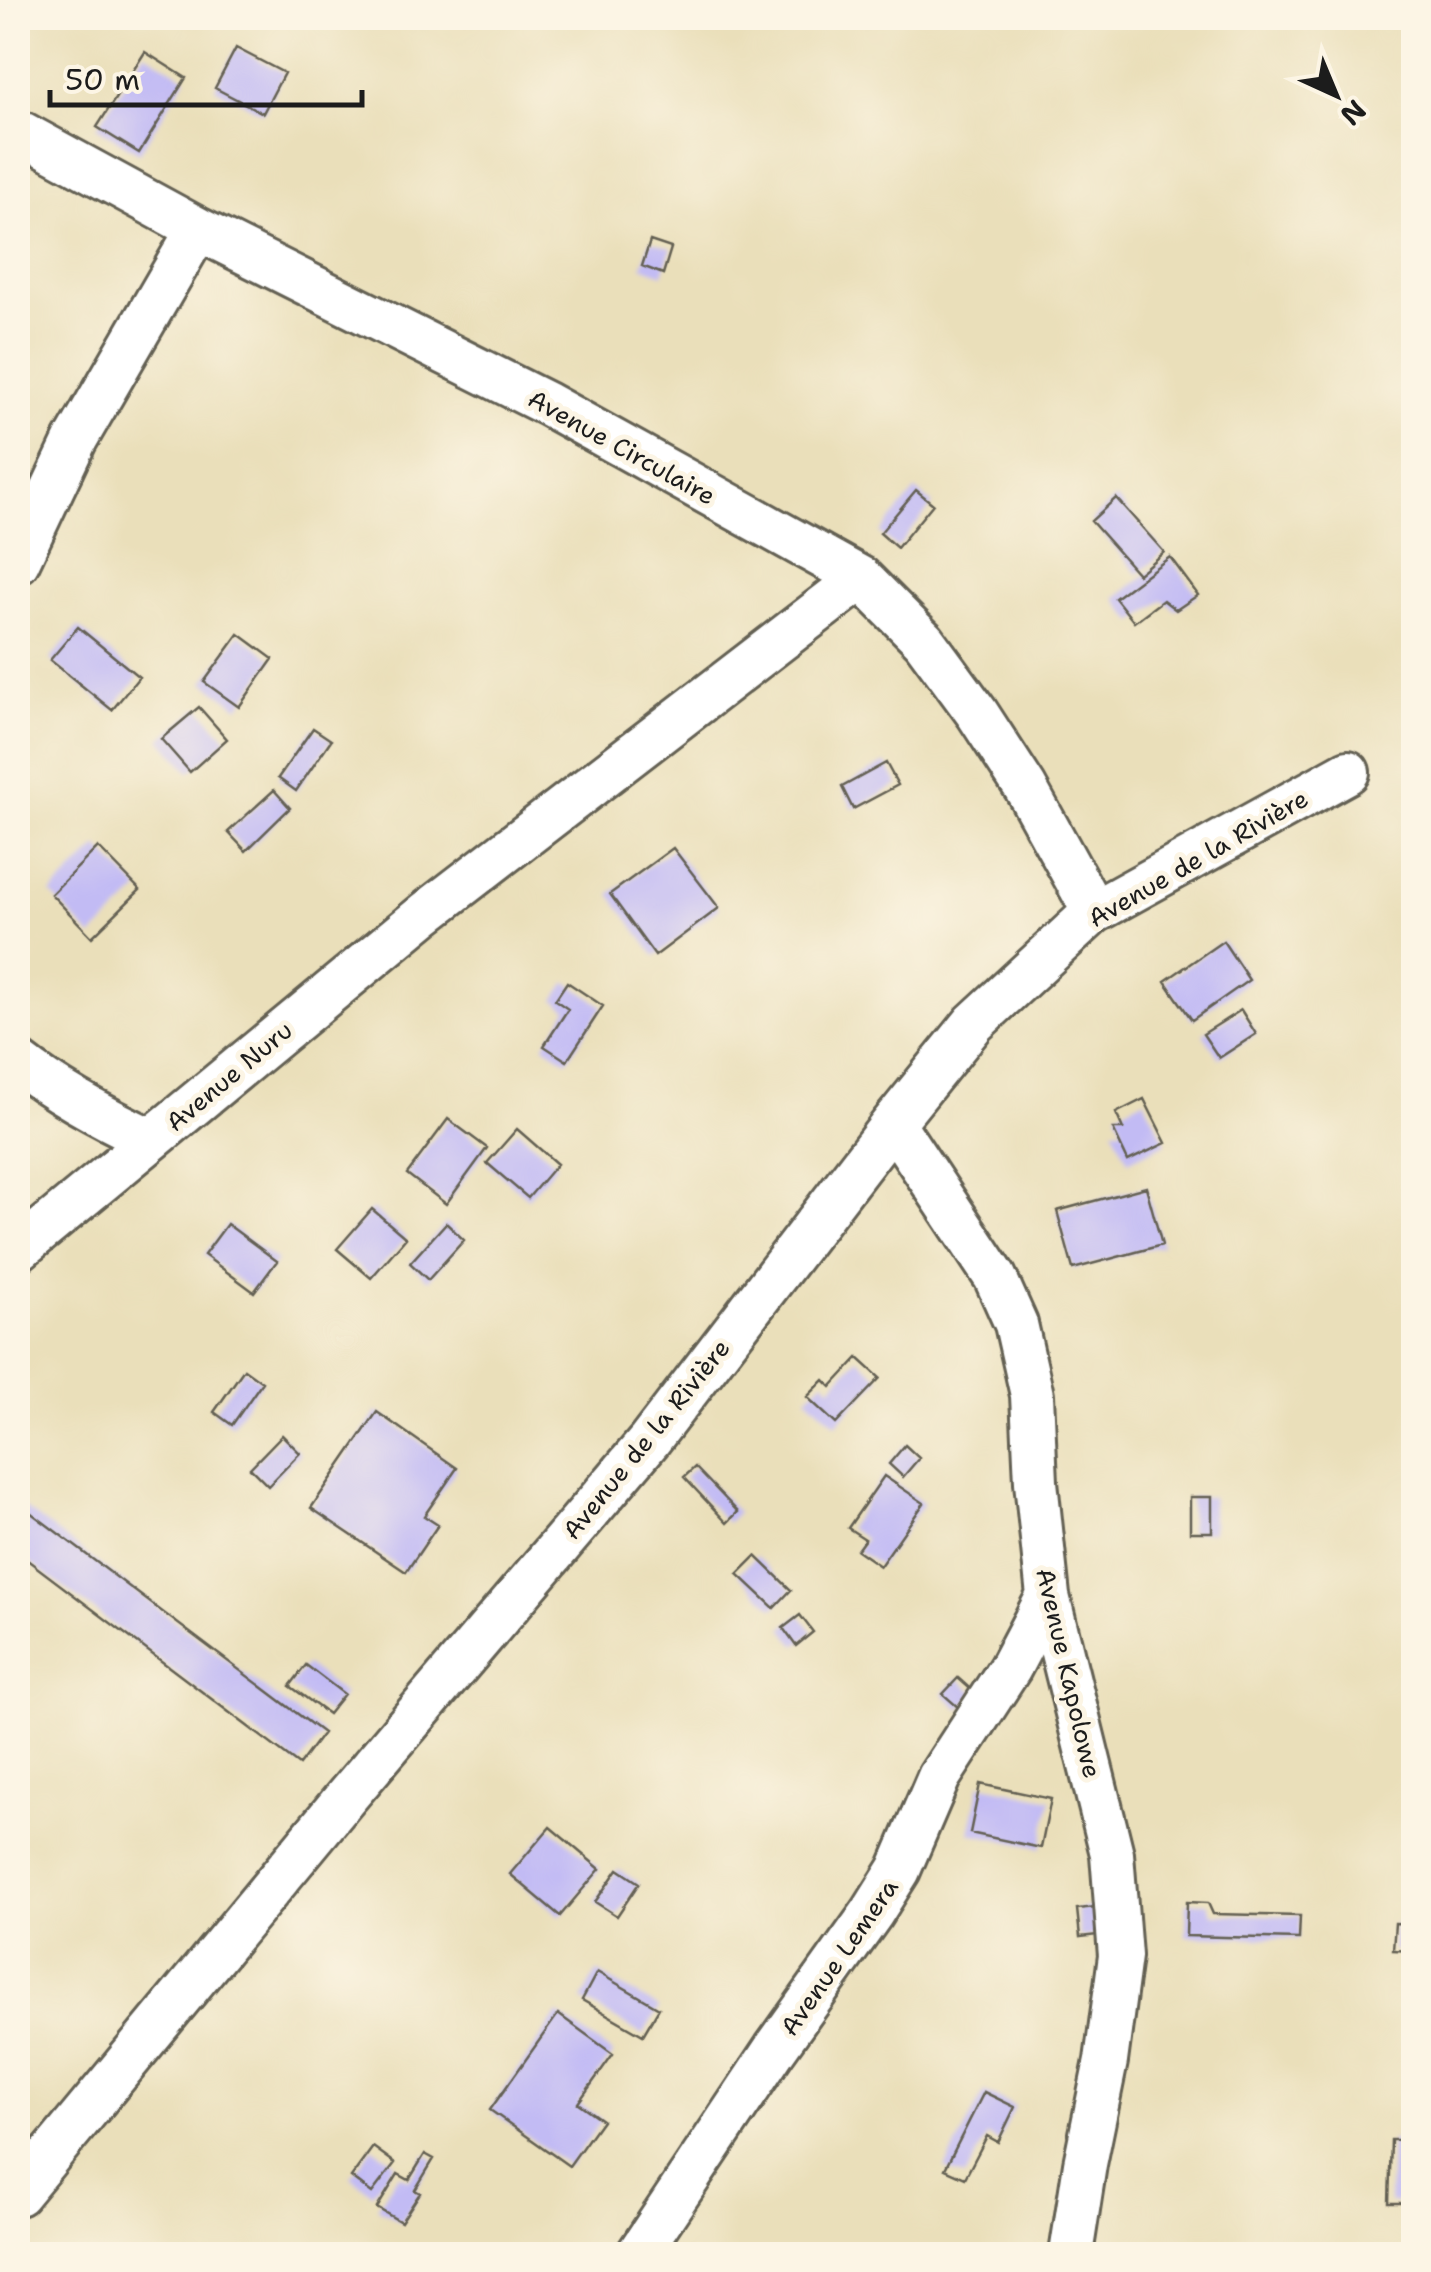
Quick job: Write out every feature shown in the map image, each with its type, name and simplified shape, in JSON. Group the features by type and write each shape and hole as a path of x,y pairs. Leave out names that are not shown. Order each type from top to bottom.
{"street":[{"name":"Avenue Circulaire","path":"18,131 198,229 547,404 860,578 924,641 977,712 1025,787 1094,912"},
{"path":"18,562 76,441 198,229"},
{"name":"Avenue Nuru","path":"18,1062 93,1111 151,1140 426,913 860,578"},
{"name":"Avenue de la Rivière","path":"18,2194 358,1782 649,1441 974,1024 1094,912 1348,772"},
{"name":"Avenue Kapolowe","path":"894,1122 996,1278 1016,1324 1032,1395 1048,1596 1112,1854 1120,1956 1106,2061 1071,2254"},
{"path":"18,1250 151,1140"},
{"name":"Avenue Lemera","path":"638,2254 899,1870 939,1777 1010,1668 1048,1596"}],"building":[{"path":"236,48 284,73 263,113 215,88"},
{"path":"145,52 186,78 139,153 97,127"},
{"path":"650,241 671,248 663,274 642,266"},
{"path":"916,490 933,504 897,548 880,533"},
{"path":"1116,498 1164,552 1138,574 1091,521"},
{"path":"1170,557 1198,595 1176,610 1163,600 1134,622 1115,598"},
{"path":"78,627 139,677 112,710 50,660"},
{"path":"239,634 273,659 239,707 204,682"},
{"path":"199,707 227,739 190,772 161,739"},
{"path":"313,728 331,740 296,791 278,778"},
{"path":"886,763 898,785 853,809 842,787"},
{"path":"274,790 290,808 246,851 228,832"},
{"path":"98,847 140,890 92,937 51,894"},
{"path":"673,848 719,908 655,956 610,894"},
{"path":"1223,941 1249,980 1192,1020 1165,981"},
{"path":"567,982 603,1006 567,1061 544,1046 568,1009 555,1000"},
{"path":"1241,1010 1256,1034 1219,1058 1203,1034"},
{"path":"1144,1099 1166,1143 1128,1161 1113,1129 1123,1129 1116,1113"},
{"path":"448,1119 487,1148 446,1204 407,1174"},
{"path":"517,1129 557,1164 528,1198 487,1163"},
{"path":"1146,1187 1162,1245 1073,1269 1057,1211"},
{"path":"372,1209 406,1238 371,1278 337,1249"},
{"path":"446,1223 464,1240 428,1280 410,1263"},
{"path":"227,1224 277,1261 254,1292 204,1255"},
{"path":"858,1358 880,1378 836,1424 807,1397 824,1380 831,1387"},
{"path":"244,1369 262,1382 232,1425 214,1412"},
{"path":"377,1412 457,1468 424,1516 438,1525 406,1572 311,1508"},
{"path":"282,1435 300,1453 268,1486 250,1468"},
{"path":"905,1445 919,1458 903,1477 889,1464"},
{"path":"695,1467 738,1512 727,1523 684,1477"},
{"path":"884,1476 924,1503 880,1566 857,1550 865,1539 848,1528"},
{"path":"1190,1497 1212,1497 1212,1532 1190,1532"},
{"path":"18,1503 323,1733 299,1765 18,1553"},
{"path":"756,1556 791,1590 774,1608 738,1574"},
{"path":"800,1615 813,1632 796,1646 783,1628"},
{"path":"306,1665 344,1694 328,1714 290,1686"},
{"path":"958,1678 975,1693 960,1709 943,1694"},
{"path":"980,1784 1051,1799 1041,1848 970,1833"},
{"path":"550,1827 600,1869 560,1916 510,1874"},
{"path":"618,1869 639,1883 617,1916 595,1902"},
{"path":"1187,1902 1208,1903 1213,1914 1300,1916 1299,1939 1186,1936"},
{"path":"1096,1907 1098,1935 1080,1937 1077,1909"},
{"path":"1395,1923 1414,1924 1414,1951 1393,1950"},
{"path":"597,1972 659,2008 643,2035 582,2000"},
{"path":"558,2014 613,2054 578,2103 602,2120 569,2166 490,2110"},
{"path":"984,2092 1015,2107 998,2142 987,2136 965,2178 945,2169"},
{"path":"1410,2124 1414,2124 1414,2203 1389,2203 1391,2140 1409,2140"},
{"path":"373,2147 395,2163 372,2193 351,2177"},
{"path":"425,2154 434,2159 415,2190 420,2193 401,2222 377,2208 398,2174 409,2180"}]}
